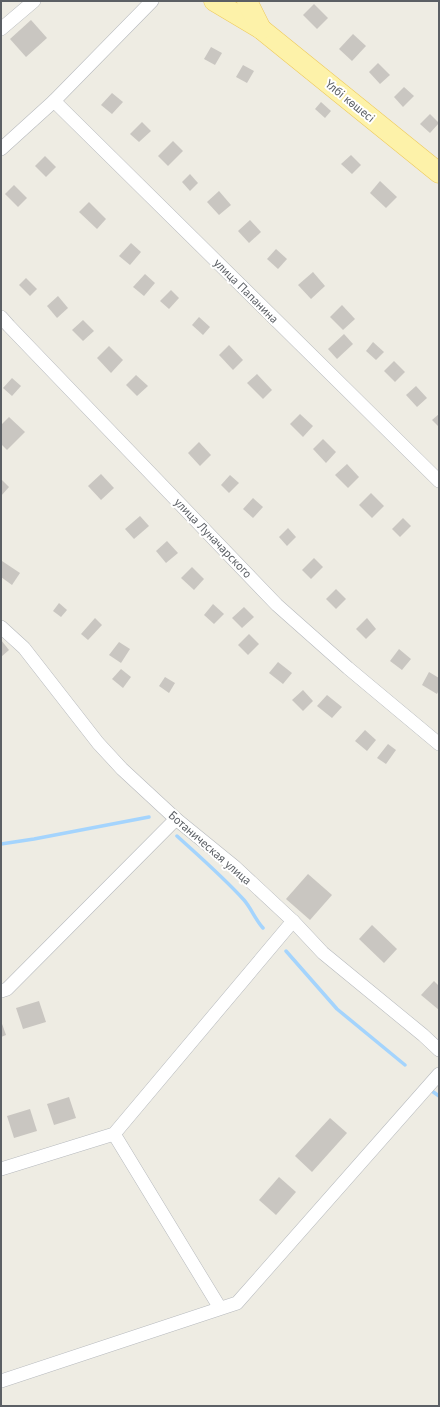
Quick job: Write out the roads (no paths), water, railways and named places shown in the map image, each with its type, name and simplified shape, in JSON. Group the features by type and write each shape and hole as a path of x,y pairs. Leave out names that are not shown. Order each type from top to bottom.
{"main road":[{"name":"Үлбі көшесі","path":"214,1 261,29 439,173"},
{"path":"247,1 261,29"}],"street":[{"path":"1,29 34,1"},
{"path":"1,149 54,101 152,1"},
{"name":"улица Папанина","path":"54,101 439,480"},
{"name":"улица Луначарского","path":"1,317 277,605 348,668 439,744"},
{"name":"Ботаническая улица","path":"1,627 24,648 103,748 122,769 176,819 234,867 293,921 324,953 439,1050"},
{"path":"1,991 7,989 176,819"},
{"path":"1,1169 114,1134 293,921"},
{"path":"1,1381 237,1303 439,1074"},
{"path":"114,1134 220,1308"}],"waterway":[{"path":"1,844 149,817"},
{"path":"177,836 220,875 244,900 263,928"},
{"path":"286,951 337,1009 405,1065"},
{"path":"429,1089 439,1096"}]}
